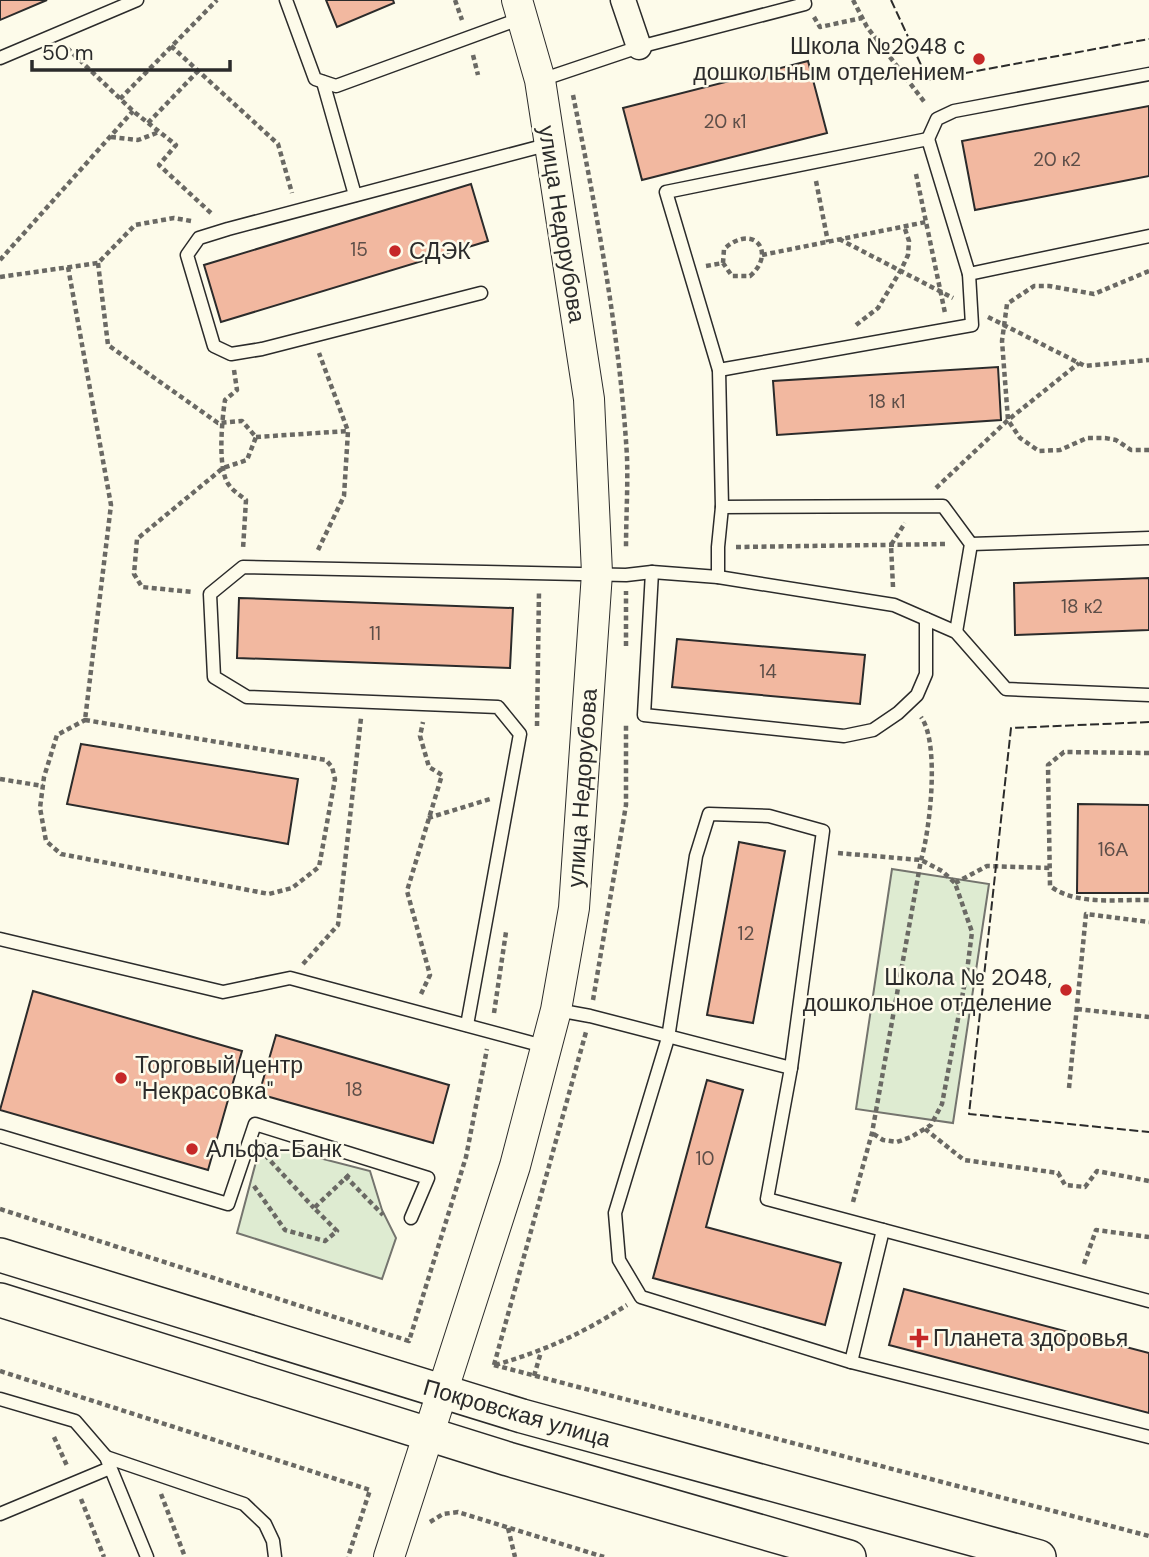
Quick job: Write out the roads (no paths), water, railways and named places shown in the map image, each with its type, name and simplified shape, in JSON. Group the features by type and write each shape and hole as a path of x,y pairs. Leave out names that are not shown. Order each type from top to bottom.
{"main road":[{"name":"Покровская улица","path":"0,1255 522,1416 1039,1557"},
{"name":"Покровская улица","path":"0,1300 508,1460 849,1557"}],"street":[{"path":"623,0 639,47"},
{"name":"улица Недорубова","path":"389,1557 515,1166 556,1010 573,908 597,573 589,399 540,80 519,9"}],"lane":[{"path":"0,58 137,0"},
{"path":"286,0 315,79 336,86 519,9"},
{"path":"540,80 639,47 805,2"},
{"path":"719,370 972,325 969,274 928,139 937,119 954,111 1149,74"},
{"path":"323,82 355,195"},
{"path":"718,577 722,507 719,370 666,192 928,139"},
{"path":"481,293 231,354 214,346 187,255 199,238 228,229 550,144"},
{"path":"969,274 1149,236"},
{"path":"722,507 943,506 971,544 956,632"},
{"path":"971,544 1149,538"},
{"path":"467,1025 520,734 498,708 247,697 214,677 210,594 243,567 626,575 652,572 718,577 894,606 956,632 1006,689 1149,695"},
{"path":"652,572 644,715 844,736 873,730 917,695 926,674 926,619"},
{"path":"1149,1301 767,1199 791,1068 823,831 769,816 709,814 696,856 668,1038 615,1213 620,1260 641,1297 851,1362 1149,1437"},
{"path":"0,939 223,992 290,978 547,1047"},
{"path":"556,1010 590,1016 791,1068"},
{"path":"0,1136 228,1204 255,1124 428,1178 411,1218"},
{"path":"851,1362 883,1230"},
{"path":"0,1399 75,1421 108,1463 147,1557"},
{"path":"0,1514 108,1463 153,1474 244,1504 265,1524 273,1541 275,1557"}],"place":[{"name":"Школа №2048 с дошкольным отделением","path":"979,59"},
{"name":"СДЭК","path":"395,251"},
{"name":"Школа № 2048, дошкольное отделение","path":"1066,990"},
{"name":"Торговый центр \"Некрасовка\"","path":"121,1078"},
{"name":"Альфа-Банк","path":"192,1149"},
{"name":"Планета здоровья","path":"919,1338"}]}
